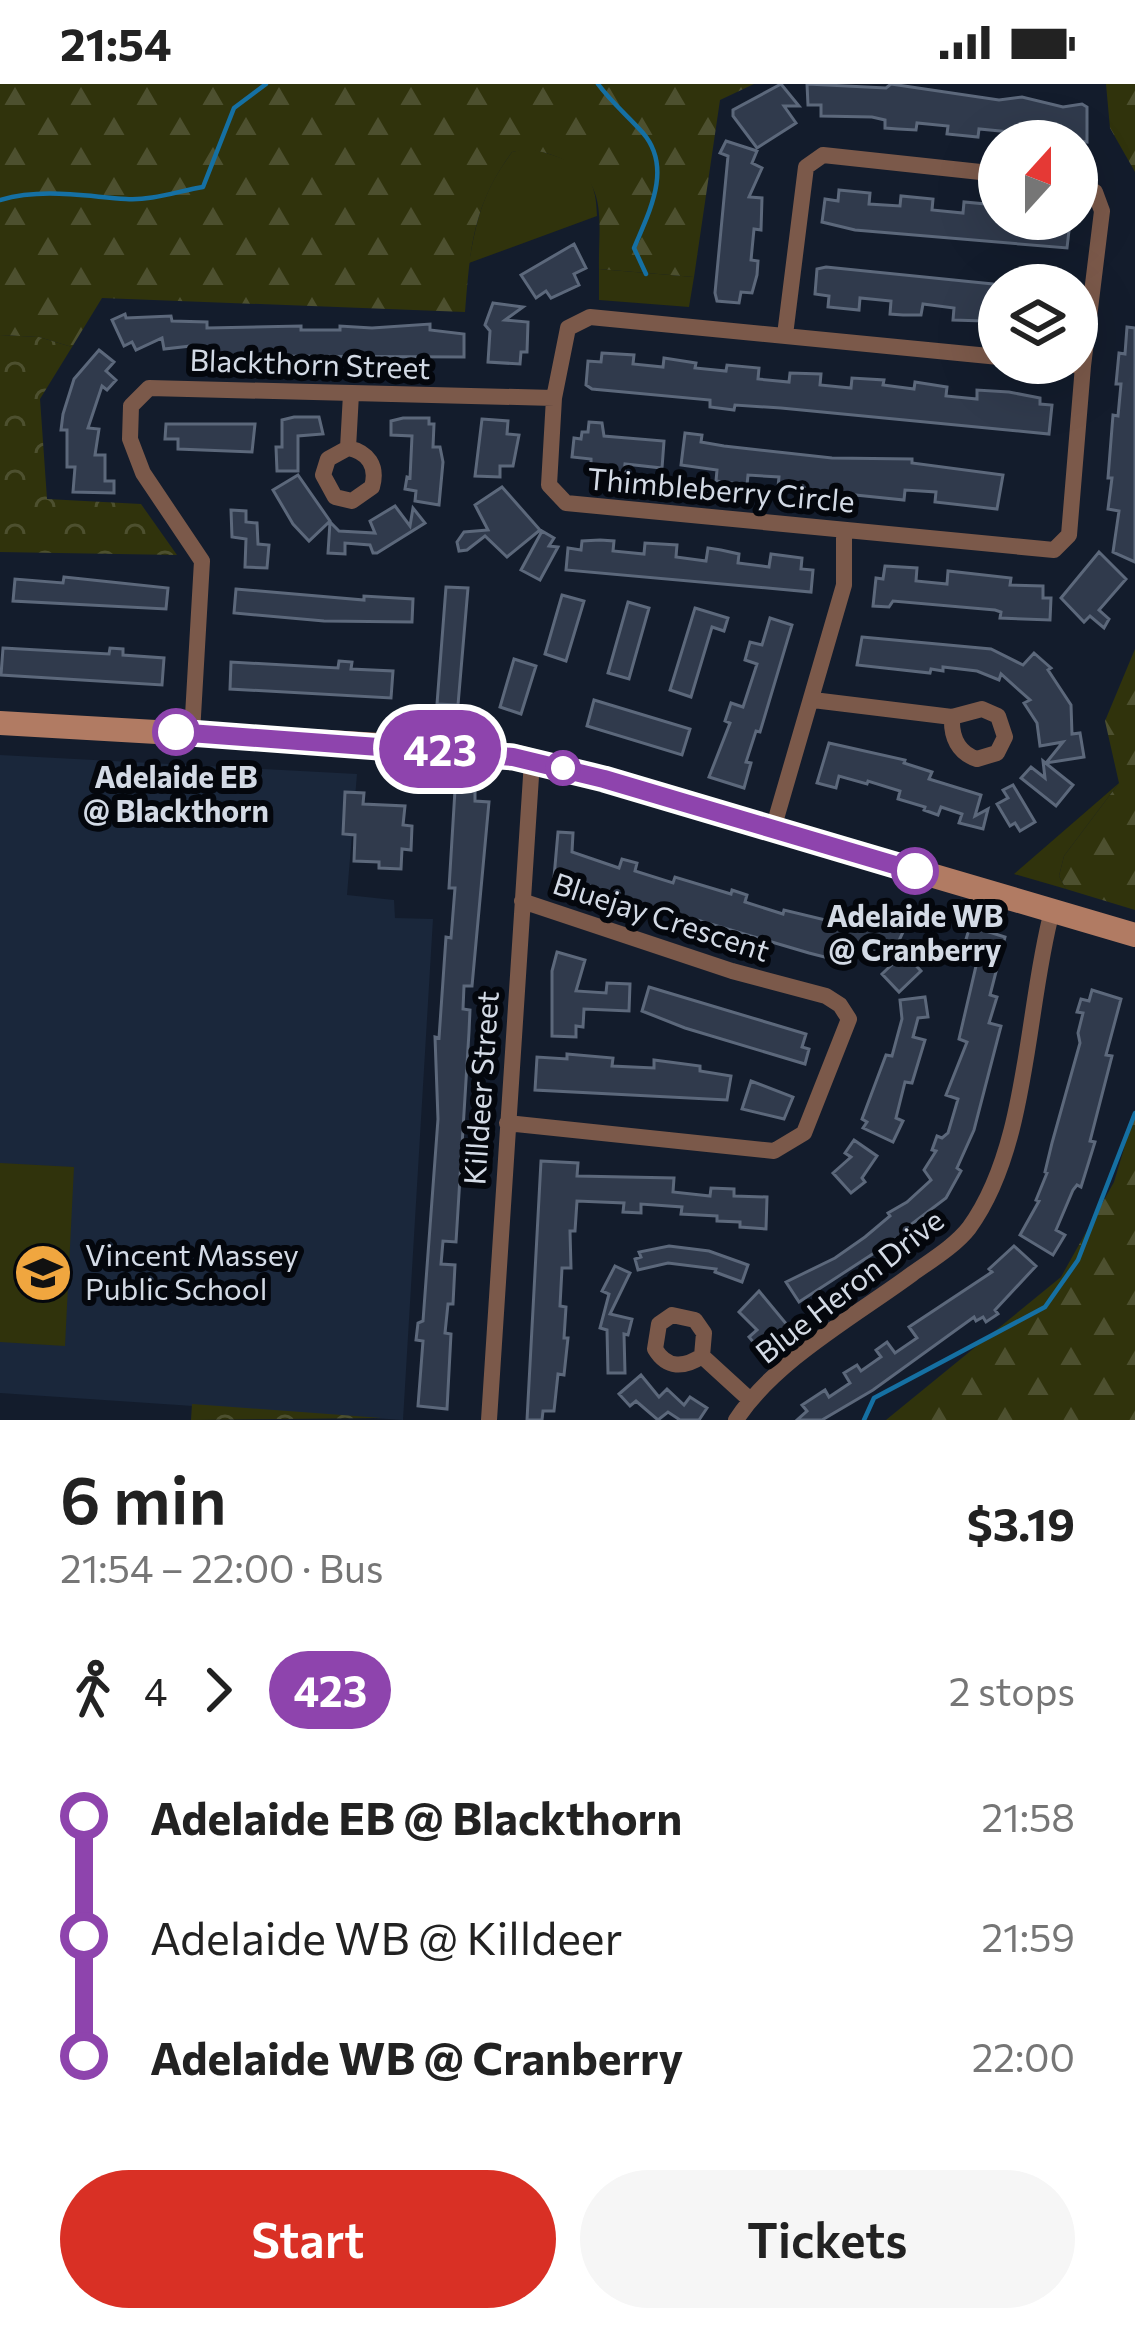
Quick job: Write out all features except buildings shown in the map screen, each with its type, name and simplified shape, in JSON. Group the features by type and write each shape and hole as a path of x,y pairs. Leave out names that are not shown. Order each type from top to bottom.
{"main road":[{"path":"0,723 464,750 532,760 1135,935"}],"street":[{"path":"785,335 806,167 823,155 978,172"},
{"path":"1096,264 1102,211 1098,200"},
{"name":"Thimbleberry Circle","path":"978,355 590,316 568,328 554,398 549,485 566,503 1054,550 1069,535 1082,384"},
{"name":"Blackthorn Street","path":"192,733 202,561 143,473 130,439 131,406 149,388 554,398"},
{"path":"348,448 351,394"},
{"path":"773,829 844,585 844,530"},
{"path":"813,700 952,717"},
{"name":"Killdeer Street","path":"489,1420 532,760"},
{"name":"Bluejay Crescent","path":"507,1123 774,1150 804,1133 849,1019 826,996 732,971 522,901"},
{"name":"Blue Heron Drive","path":"736,1420 749,1399 819,1341 967,1231 997,1179 1032,1034 1052,911"},
{"path":"702,1356 749,1399"}],"shaded area":[{"path":"0,755 357,774 347,895 394,900 395,918 433,919 403,1420 0,1393"}],"green space":[{"path":"0,84 754,84 720,100 694,277 599,269 598,204 587,178 560,158 519,151 512,152 499,171 481,209 465,312 102,298 72,347 39,337 0,335"},
{"path":"1106,84 1135,84 1135,172 1110,128"},
{"path":"528,148 579,168 592,186 597,216 469,263 488,191 512,152"},
{"path":"599,269 694,277 689,307 599,300"},
{"path":"0,335 39,337 72,347 40,399 47,499 141,504 177,555 0,552"},
{"path":"1135,649 1135,910 1066,889 1059,876 1064,856 1119,783 1105,721"},
{"path":"1119,783 1064,856 1059,876 1066,889 1014,874"},
{"path":"1135,1112 1135,1420 886,1420 1061,1277 1114,1182"},
{"path":"0,1163 74,1167 65,1346 0,1342"},
{"path":"192,1404 382,1418 191,1420"}],"waterway":[{"path":"0,200 47,194 135,199 203,187 234,108 266,84"},
{"path":"598,84 643,133 656,161 655,190 634,248 646,274"},
{"path":"864,1420 874,1398 1045,1307 1078,1260 1135,1113"}],"bus line":[{"name":"423","path":"176,732 513,757 604,779 915,871"}],"place":[{"name":"Adelaide EB @ Blackthorn","path":"176,732"},
{"name":"Adelaide WB @ Cranberry","path":"915,871"},
{"name":"Vincent Massey Public School","path":"43,1273"}]}
